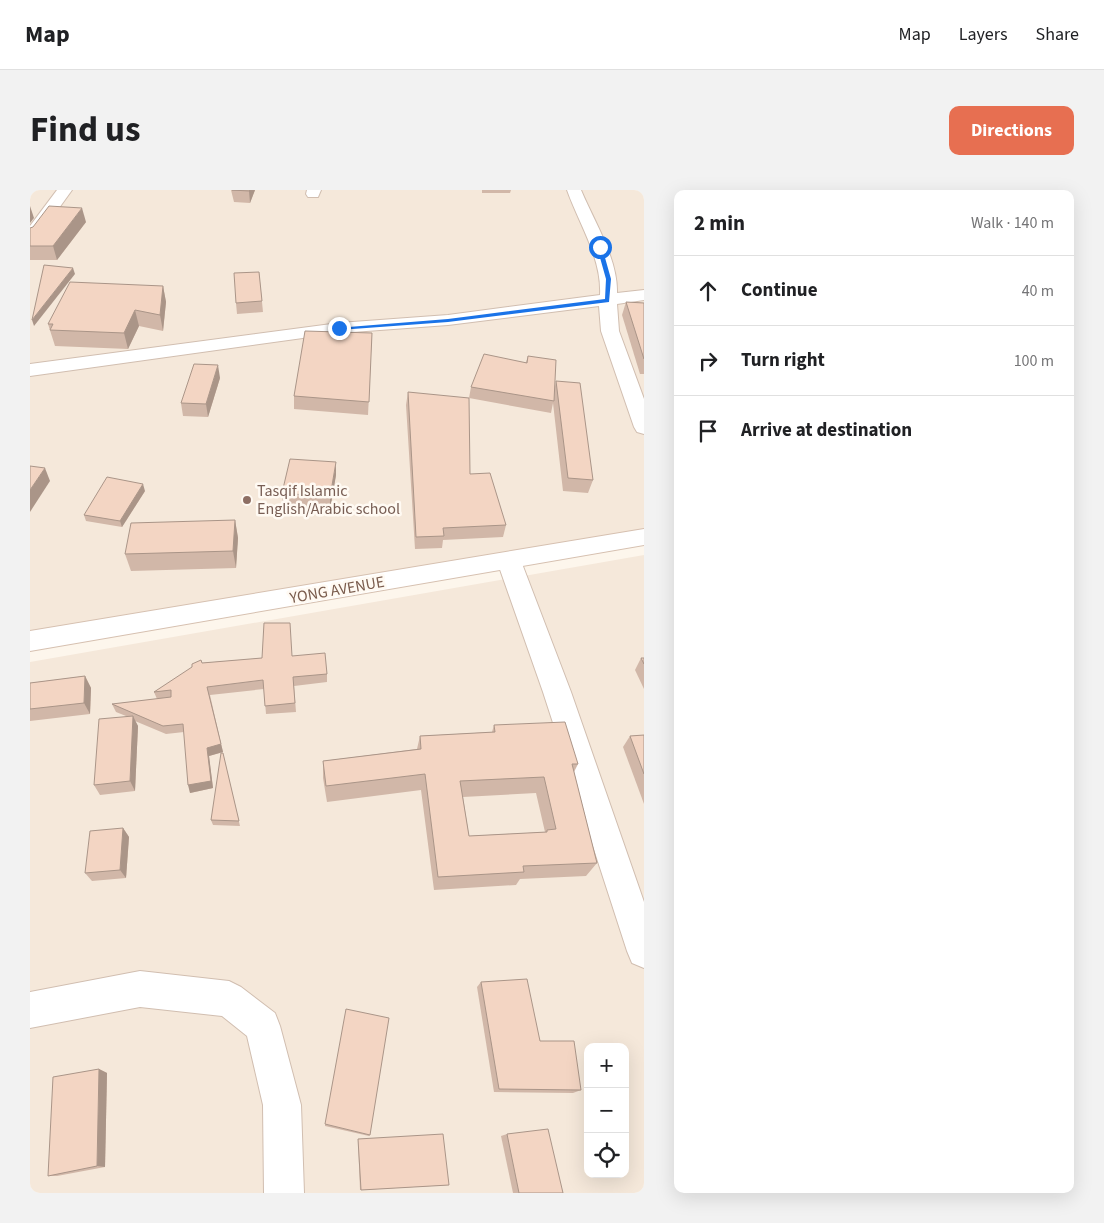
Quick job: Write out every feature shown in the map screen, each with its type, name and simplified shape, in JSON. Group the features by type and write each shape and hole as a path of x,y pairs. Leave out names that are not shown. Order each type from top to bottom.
{"street":[{"path":"30,237 65,190"},
{"path":"574,190 587,223 600,247 609,279 610,331 644,427"},
{"path":"30,370 339,328 448,320 608,301 644,294"},
{"name":"YONG AVENUE","path":"30,641 644,537"},
{"path":"508,561 557,692 644,951"},
{"path":"30,1010 140,989 229,999 262,1026 282,1104 284,1193"}],"shaded area":[{"path":"30,190 644,190 644,532 30,637"},
{"path":"644,555 644,1193 30,1193 30,662"}],"building":[{"path":"49,206 82,208 53,246 30,246 30,228 33,227"},
{"path":"44,265 73,268 32,320"},
{"path":"259,272 262,301 236,303 234,273"},
{"path":"70,282 163,286 160,315 135,310 124,333 50,330 53,324 48,324"},
{"path":"626,302 644,303 644,359"},
{"path":"305,331 372,333 369,402 294,396"},
{"path":"484,354 527,363 528,356 556,360 554,401 471,387"},
{"path":"194,364 218,365 206,404 181,403"},
{"path":"556,381 580,383 593,480 568,478"},
{"path":"408,392 469,398 470,474 490,473 506,525 443,528 444,536 416,537"},
{"path":"290,459 336,462 330,497 282,493"},
{"path":"30,466 45,468 30,490"},
{"path":"107,477 143,484 120,521 84,515"},
{"path":"235,520 233,551 125,554 131,523"},
{"path":"264,623 290,623 292,656 325,653 327,674 293,677 295,703 265,706 263,680 207,687 221,744 207,748 211,781 188,785 183,724 163,726 112,704 171,697 171,690 154,692 192,667 192,664 201,660 202,663 262,658"},
{"path":"85,676 84,703 30,709 30,683"},
{"path":"133,716 130,781 94,785 99,719"},
{"path":"565,722 578,764 572,764 597,863 523,866 524,872 438,877 425,774 326,786 323,761 421,749 420,736 495,732 494,725","holes":["544,777 556,829 547,830 547,832 469,836 460,781"]},
{"path":"644,735 644,774 630,736"},
{"path":"221,753 223,753 239,821 211,820"},
{"path":"123,828 120,870 85,873 90,831"},
{"path":"527,979 540,1041 574,1041 581,1090 499,1089 481,982"},
{"path":"346,1009 389,1018 370,1135 325,1124"},
{"path":"99,1069 97,1166 48,1176 53,1077"},
{"path":"548,1129 563,1193 519,1193 507,1134"},
{"path":"443,1134 449,1185 361,1190 358,1139"}],"place":[{"name":"Tasqif Islamic English/Arabic school","path":"247,500"}],"route":[{"path":"339,328 448,320 608,301 609,279 600,247"}]}
